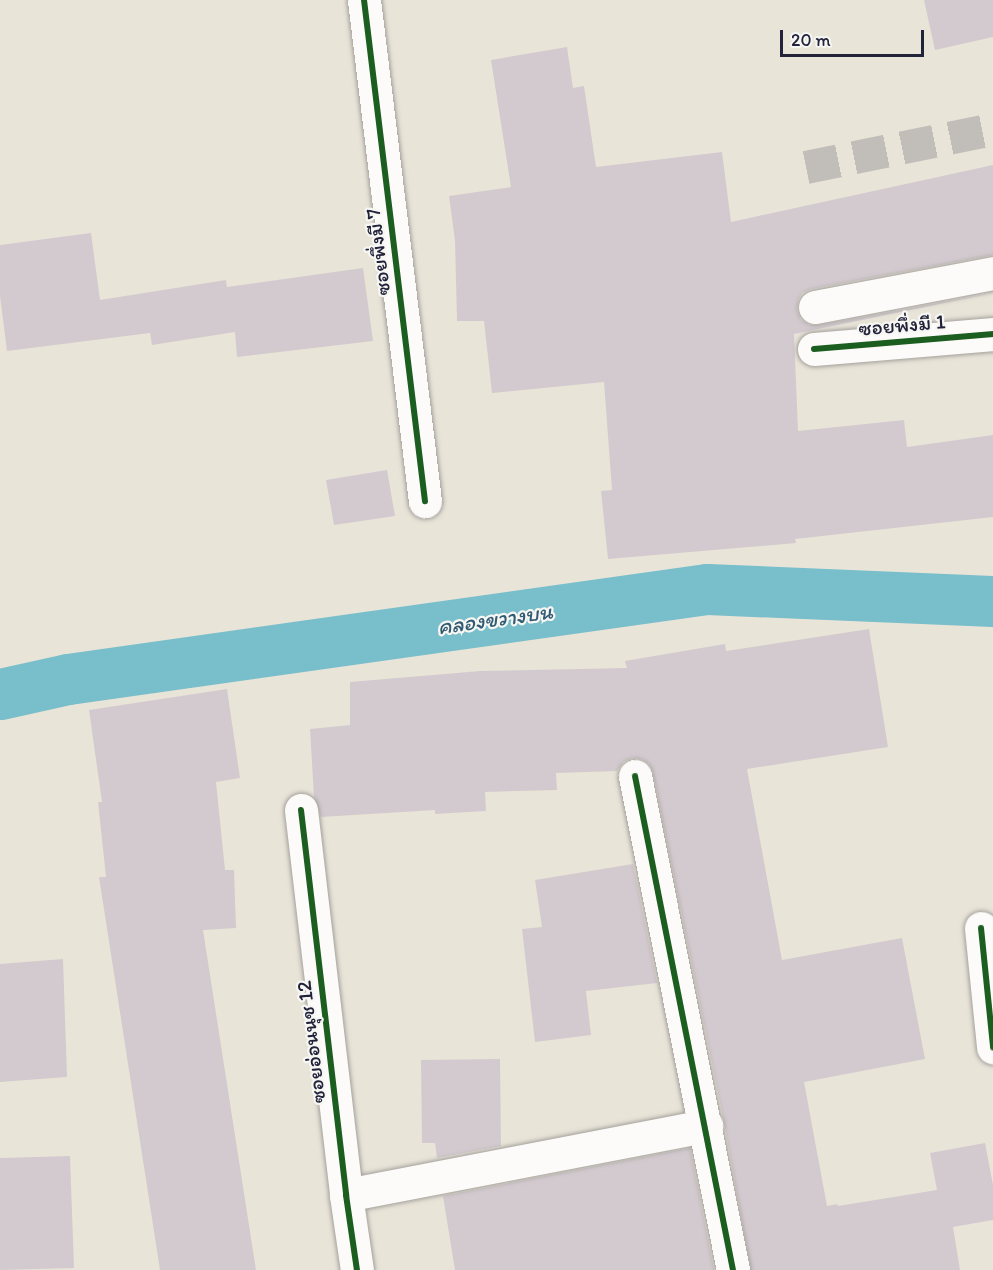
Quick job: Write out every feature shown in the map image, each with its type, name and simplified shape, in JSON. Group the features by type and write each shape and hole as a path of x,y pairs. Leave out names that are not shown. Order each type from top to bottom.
{"street":[{"name":"ซอยพึ่งมี 7","path":"364,0 425,501"},
{"path":"816,307 993,273"},
{"name":"ซอยพึ่งมี 1","path":"814,349 993,334"},
{"path":"635,776 733,1270"},
{"name":"ซอยอ่อนนุช 12","path":"301,810 346,1195 357,1270"},
{"path":"981,928 993,1047"},
{"path":"346,1195 706,1126"}],"building":[{"path":"924,0 993,0 993,37 935,50"},
{"path":"567,47 573,88 584,86 596,167 722,152 731,222 993,165 993,255 811,289 802,293 798,300 797,310 801,320 809,325 819,325 993,293 794,334 798,431 904,420 907,447 993,435 993,517 795,539 796,543 608,559 601,491 612,490 604,382 492,393 484,321 457,321 455,241 449,196 511,187 491,60"},
{"path":"91,233 100,300 226,280 227,287 363,268 373,341 237,357 235,332 152,345 150,333 7,351 0,296 0,245"},
{"path":"387,470 395,516 334,525 326,480"},
{"path":"869,629 888,747 747,769 782,960 902,938 925,1059 804,1082 827,1206 937,1190 930,1153 985,1143 993,1185 993,1220 953,1227 960,1270 751,1270 724,1122 653,772 649,764 642,759 632,758 623,762 617,771 556,773 557,790 485,792 486,811 435,814 435,810 321,817 314,797 310,729 350,725 350,682 480,671 627,668 625,661 725,644 726,651"},
{"path":"227,689 240,778 216,782 225,870 234,870 236,928 203,930 256,1270 160,1270 99,877 106,877 98,802 102,802 89,710"},
{"path":"633,864 657,983 586,991 591,1035 535,1042 522,929 542,927 535,880"},
{"path":"63,959 67,1077 0,1082 0,964"},
{"path":"500,1059 501,1146 437,1158 435,1143 422,1143 421,1060"},
{"path":"690,1148 714,1270 455,1270 443,1196"},
{"path":"70,1156 74,1268 0,1270 0,1158"}],"waterway":[{"name":"คลองขวางบน","path":"0,694 68,679 707,589 993,601"}],"tunnel":[{"path":"806,167 993,129"}],"cycle path":[{"path":"364,0 425,501"},
{"path":"814,349 993,334"},
{"path":"635,776 733,1270"},
{"path":"301,810 346,1195 357,1270"},
{"path":"981,928 993,1047"}]}
